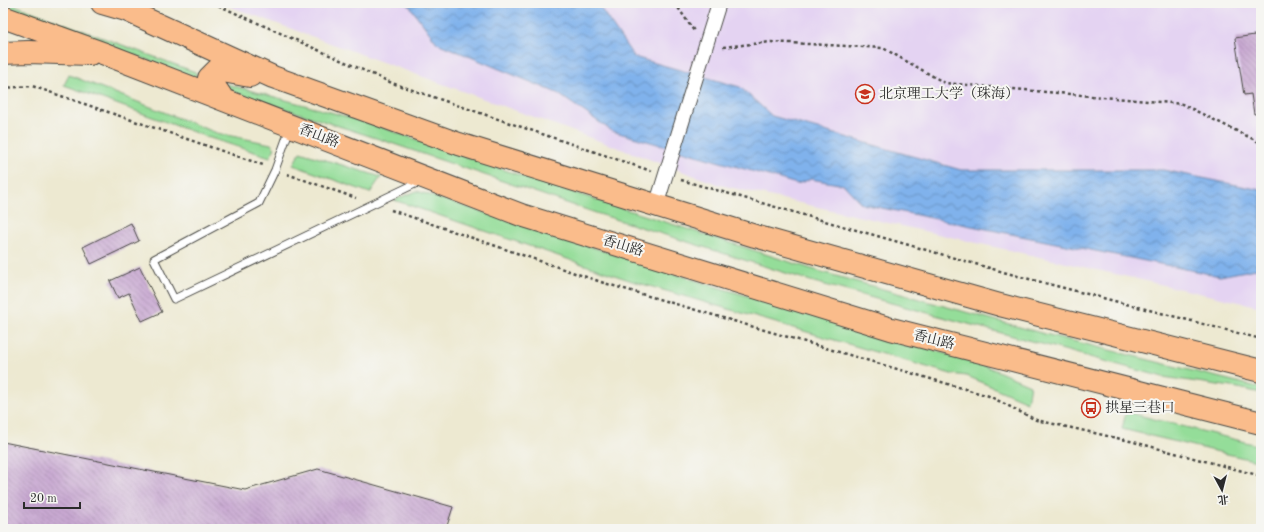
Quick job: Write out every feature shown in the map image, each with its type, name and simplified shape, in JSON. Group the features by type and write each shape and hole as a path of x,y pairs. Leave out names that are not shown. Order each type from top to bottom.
{"main road":[{"path":"102,3 121,7 273,77 460,144 756,236 992,302 1261,371"},
{"name":"香山路","path":"3,17 106,54 521,215 891,329 1261,423"},
{"path":"3,53 106,54"},
{"path":"223,99 209,78 217,70 304,88"}],"street":[{"path":"656,206 719,3"}],"lane":[{"path":"291,126 275,170 260,203 154,259 174,299 427,178"}],"path":[{"path":"213,3 392,83 666,176 1014,275 1261,339"},
{"path":"675,3 705,48 771,42 883,48 945,83 1182,104 1261,143"},
{"path":"3,88 32,86 604,283 989,396 1036,420 1130,441 1261,476"}],"shaded area":[{"name":"北京理工大学（珠海）","path":"220,3 1261,3 1261,307 720,185"}],"green space":[{"path":"9,3 195,72 197,76 193,77 7,7"},
{"path":"69,75 217,133 271,144 275,148 270,157 210,138 64,85"},
{"path":"227,84 363,121 519,175 818,271 1041,333 1261,388 1261,393 1238,388 1163,377 814,282 596,213 385,141 224,89"},
{"path":"300,152 381,177 370,193 293,165"},
{"path":"417,191 710,285 981,364 1030,385 1027,402 967,376 951,374 632,281 394,200"},
{"path":"1126,412 1261,446 1261,462 1122,429"}],"water":[{"path":"400,3 597,3 634,57 740,87 772,116 961,170 1163,170 1261,190 1261,268 1220,276 862,204 844,185 811,179 797,184 612,131 557,93 437,43 408,4"}],"building":[{"path":"1261,34 1261,113 1254,114 1251,94 1244,95 1235,38"},
{"path":"131,223 139,241 91,264 83,247"},
{"path":"140,267 162,312 142,321 129,293 118,298 110,281"},
{"path":"3,442 245,490 318,469 453,507 446,529 3,529"}],"place":[{"name":"北京理工大学（珠海）","path":"865,94"},
{"name":"拱星三巷口","path":"1091,408"}]}
